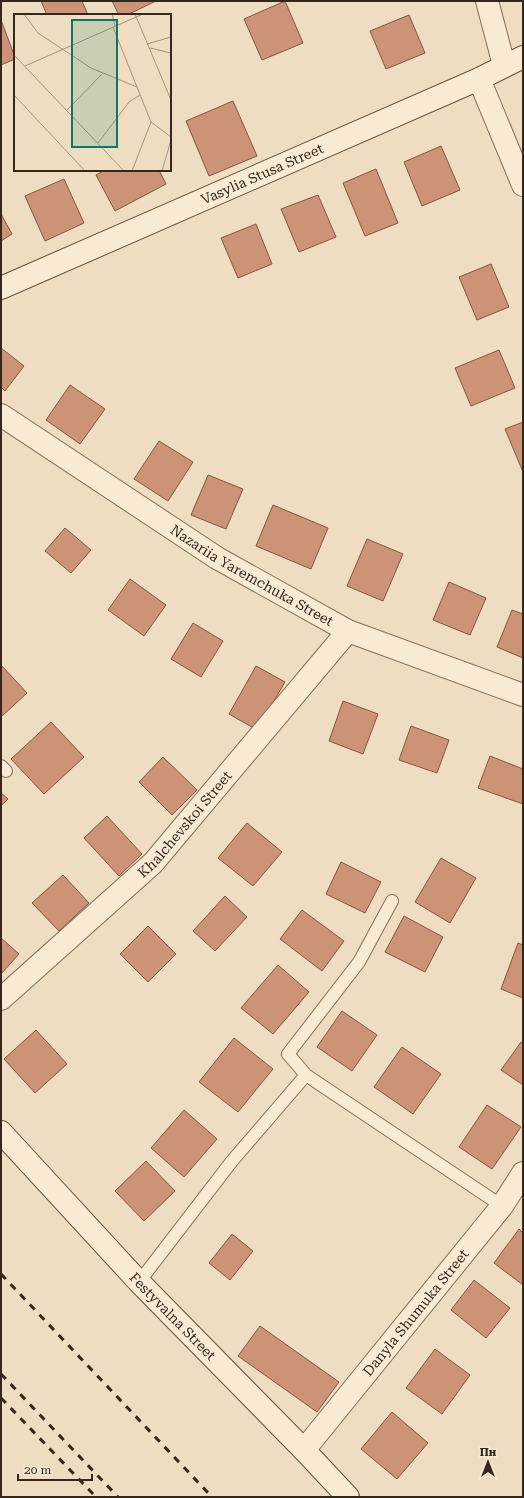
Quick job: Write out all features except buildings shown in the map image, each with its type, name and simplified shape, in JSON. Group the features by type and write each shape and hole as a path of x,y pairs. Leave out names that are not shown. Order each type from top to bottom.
{"street":[{"path":"487,1 514,61"},
{"name":"Vasylia Stusa Street","path":"1,288 479,78 514,61"},
{"path":"479,78 523,185"},
{"name":"Nazariia Yaremchuka Street","path":"1,415 217,558 348,631 523,695"},
{"name":"Khalchevskoi Street","path":"1,999 153,864 348,631"},
{"name":"Festyvalna Street","path":"1,1132 139,1282 304,1450 348,1497"},
{"name":"Danyla Shumuka Street","path":"304,1450 502,1206 523,1172"}],"lane":[{"path":"392,901 360,962 288,1054 306,1075 502,1206"},
{"path":"139,1282 232,1161 306,1075"}],"railway":[{"path":"1,1274 212,1497"},
{"path":"1,1374 118,1497"},
{"path":"1,1398 96,1497"}]}
